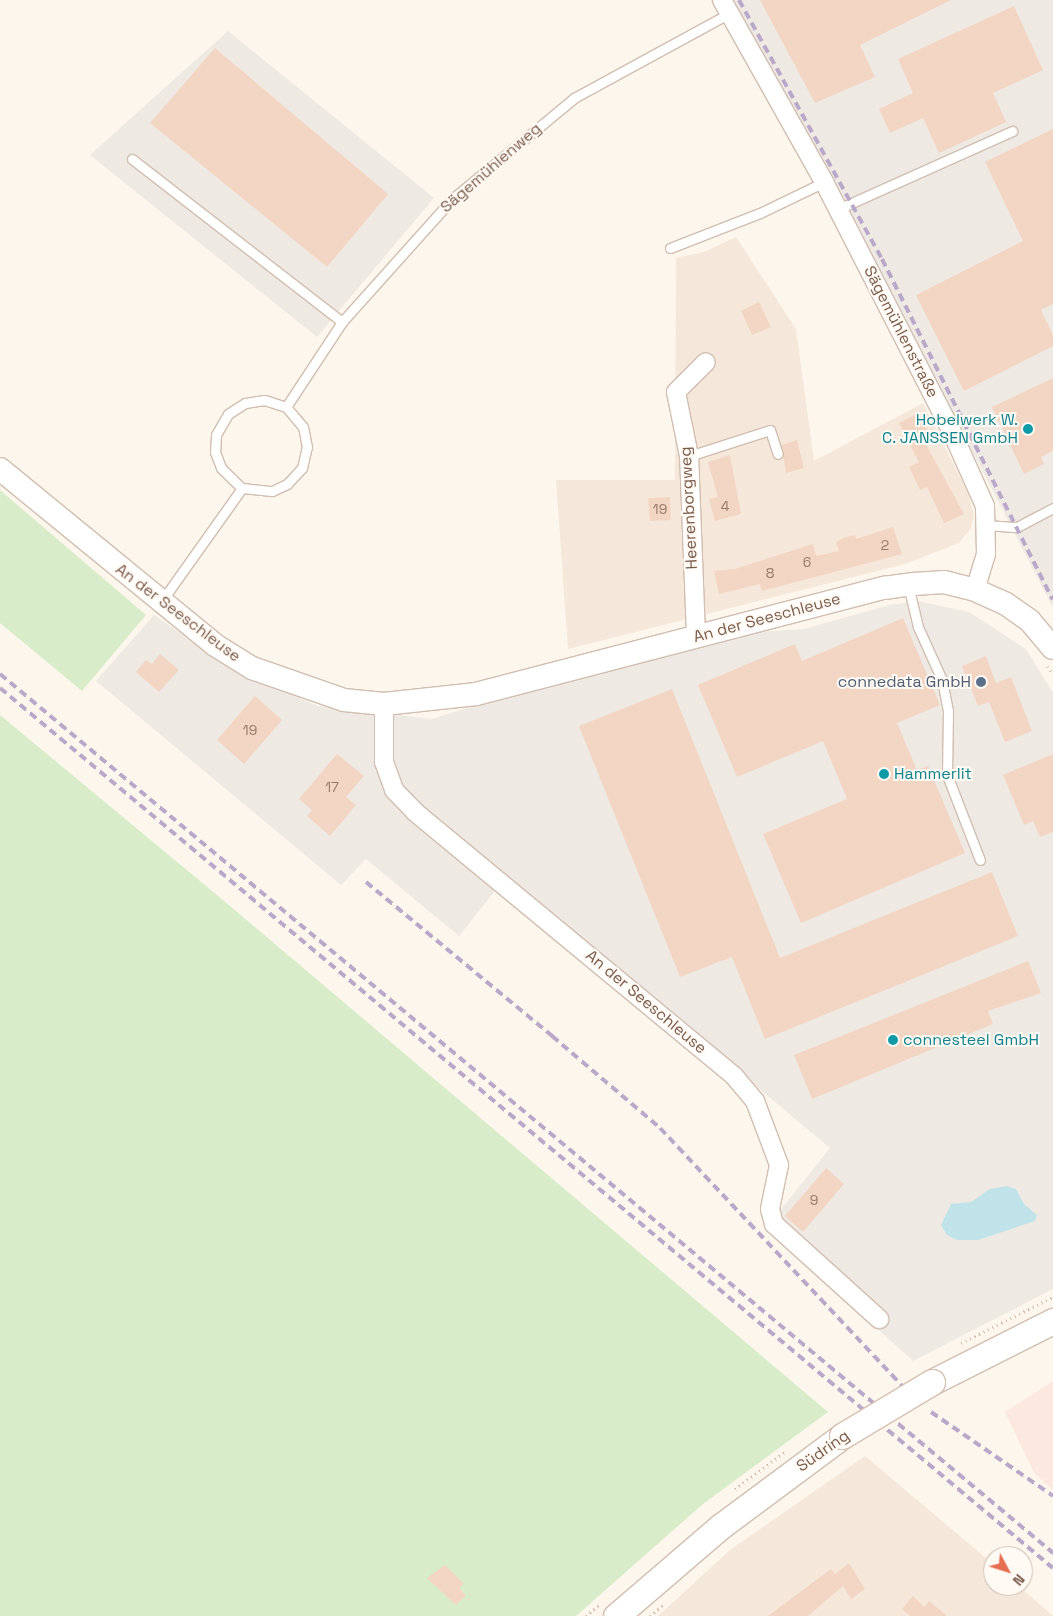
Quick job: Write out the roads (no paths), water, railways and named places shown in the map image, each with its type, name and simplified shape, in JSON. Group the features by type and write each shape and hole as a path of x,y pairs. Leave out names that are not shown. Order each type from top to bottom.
{"main road":[{"name":"Südring","path":"616,1616 721,1526 842,1436 932,1382 1053,1321"}],"street":[{"name":"Sägemühlenstraße","path":"726,6 838,209 951,430 985,506 986,559 975,590"},
{"name":"Heerenborgweg","path":"696,636 689,456 676,392 706,362"},
{"name":"An der Seeschleuse","path":"0,469 160,603 252,668 344,700 384,704 476,694 884,588 944,582 975,590"},
{"path":"975,590 1006,604 1030,622 1048,654"},
{"name":"An der Seeschleuse","path":"384,704 384,762 394,790 414,812 734,1076 755,1101 779,1165 770,1209 774,1224 878,1320"}],"lane":[{"name":"Sägemühlenweg","path":"286,407 342,322 452,199 574,98 726,6"},
{"path":"838,209 1012,131"},
{"path":"132,159 342,322"},
{"path":"670,248 760,213 824,182"},
{"path":"264,400 286,407 303,427 307,447 302,468 287,484 272,491 242,488 221,468 215,452 216,435 228,414 245,403 264,400"},
{"path":"689,456 770,430 778,454"},
{"path":"160,603 242,488"},
{"path":"986,525 1018,527 1053,508"},
{"path":"908,585 918,627 942,680 948,711 947,775 980,860"}],"water":[{"path":"1007,1186 1016,1189 1024,1204 1037,1215 1035,1221 978,1240 957,1240 947,1235 941,1225 951,1204 971,1202 990,1189"}],"railway":[{"path":"739,0 882,259 1053,600"},
{"path":"0,674 1053,1553"},
{"path":"0,688 1053,1568"},
{"path":"366,882 557,1040"},
{"path":"552,1036 660,1128 908,1392"},
{"path":"931,1412 1053,1496"}],"place":[{"name":"Hobelwerk W. C. JANSSEN GmbH","path":"1028,429"},
{"name":"connedata GmbH","path":"981,682"},
{"name":"Hammerlit","path":"884,774"},
{"name":"connesteel GmbH","path":"893,1040"}]}
